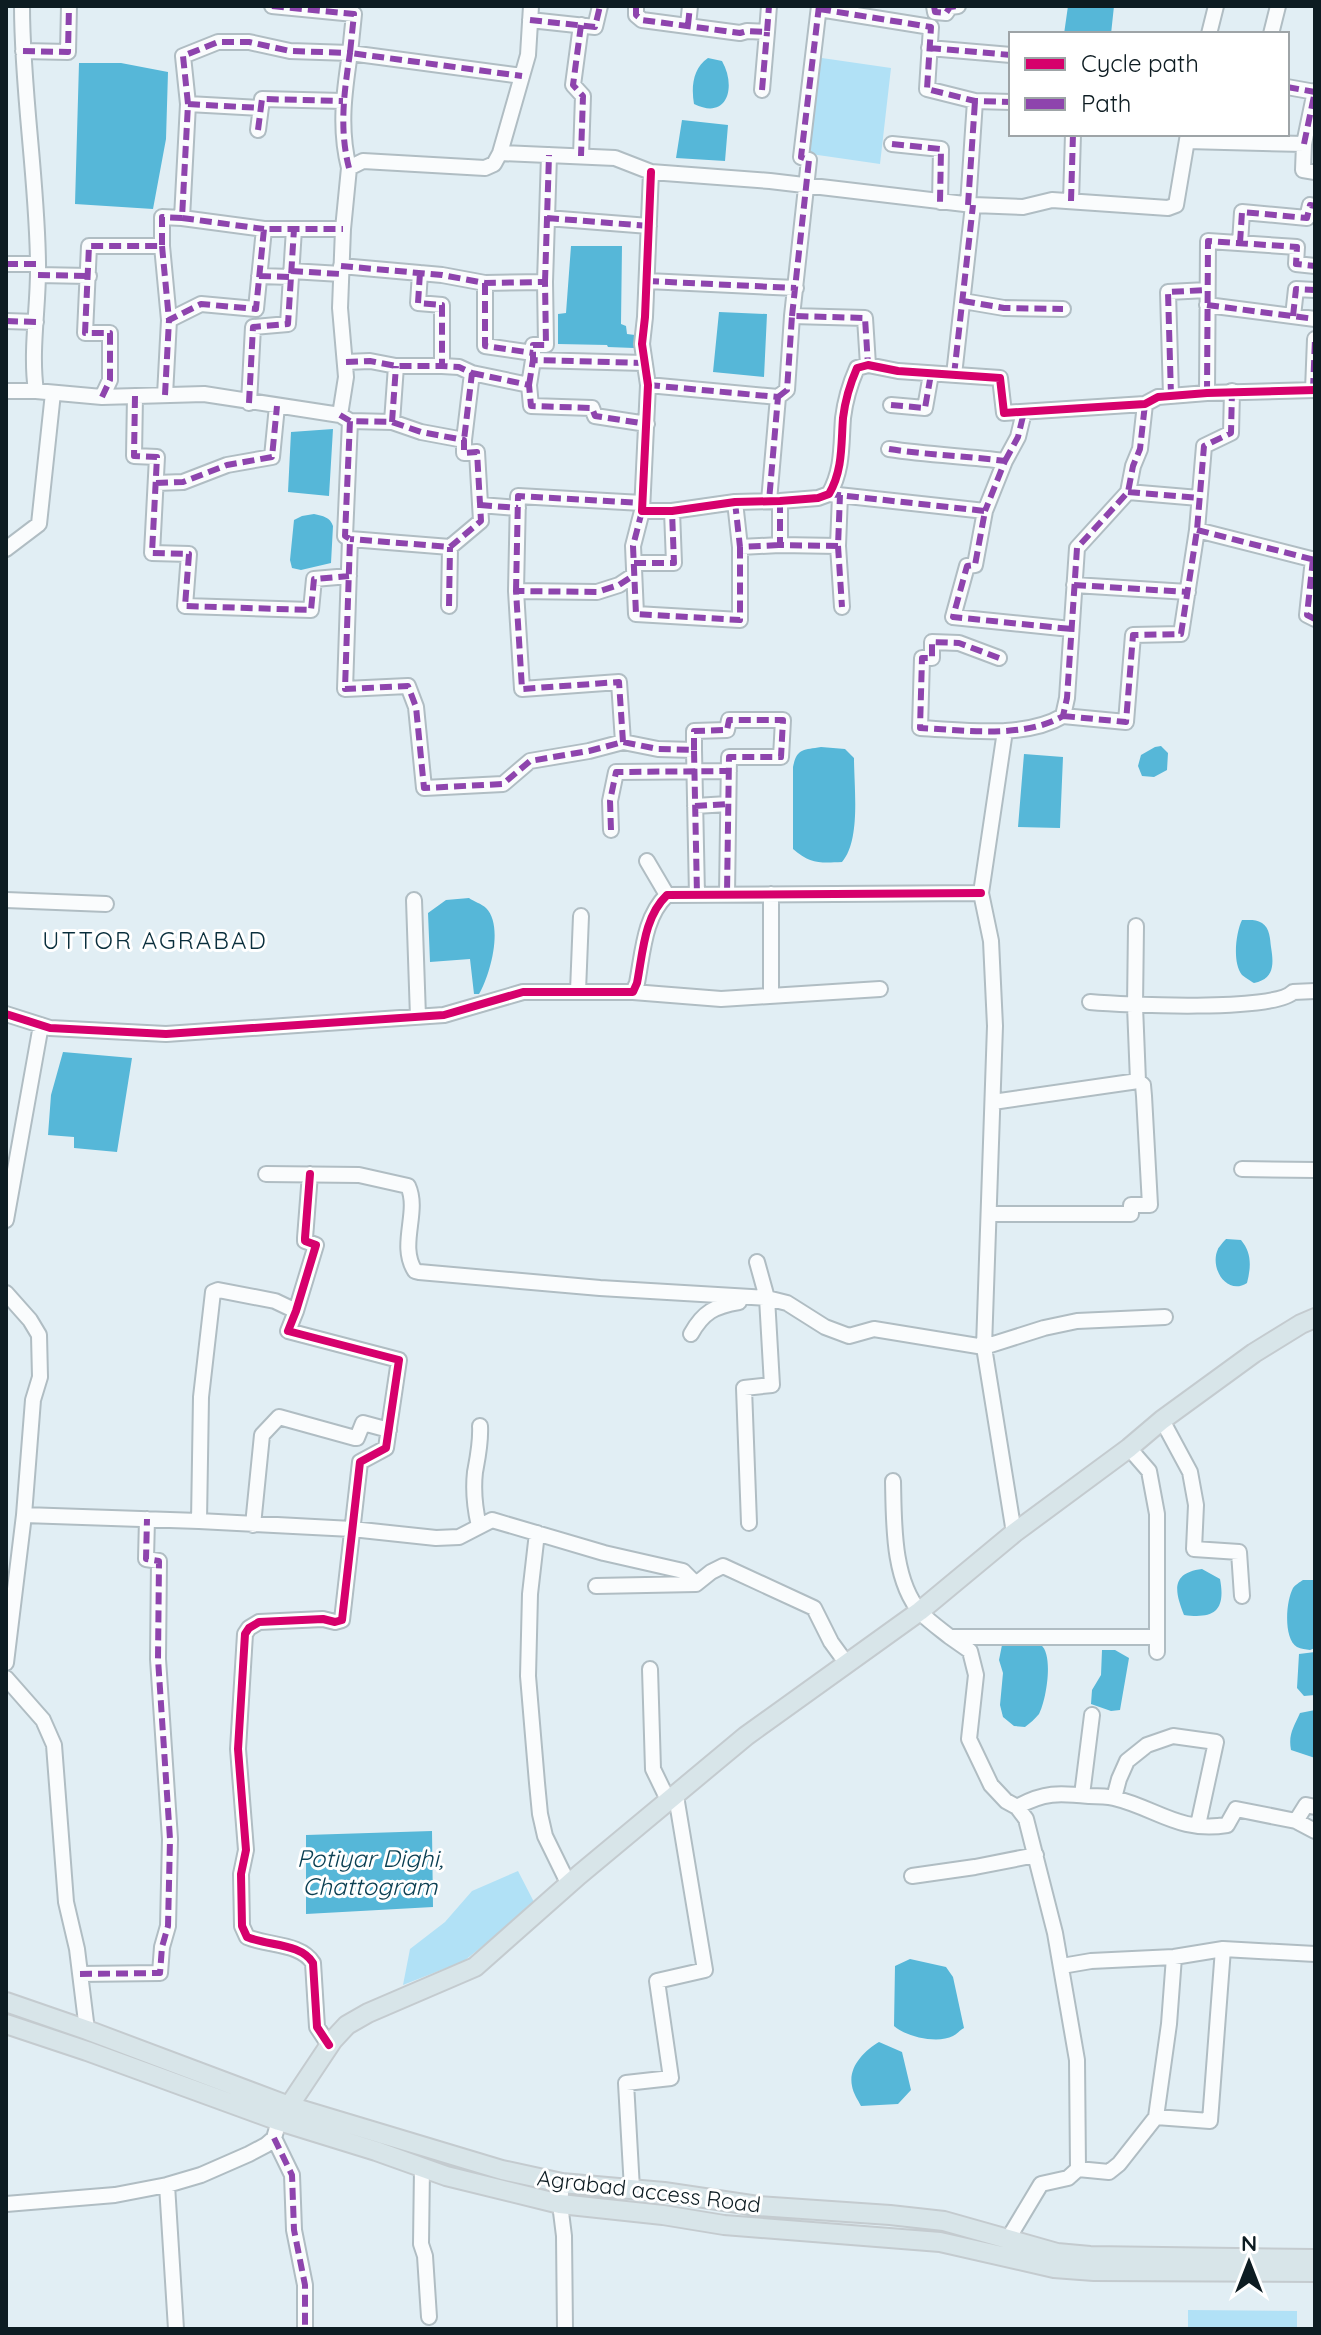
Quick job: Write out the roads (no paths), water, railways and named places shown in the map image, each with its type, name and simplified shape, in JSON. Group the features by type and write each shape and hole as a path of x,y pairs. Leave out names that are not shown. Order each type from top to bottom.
{"main road":[{"path":"281,2122 329,2045 347,2025 475,1967 746,1736 920,1611 1014,1533 1162,1420 1254,1353 1315,1318"},
{"name":"Agrabad access Road","path":"6,2002 87,2030 281,2122 450,2156 562,2183 758,2206 944,2221 1014,2247 1054,2268 1315,2272"},
{"name":"Agrabad access Road","path":"6,2024 281,2122 446,2176 560,2204 724,2225 1014,2247 1090,2256 1315,2259"}],"street":[{"path":"22,6 38,270 36,391"},
{"path":"23,51 68,52 69,6"},
{"path":"272,6 354,14 343,101 344,147 349,168 340,308 346,362 345,536 350,539 450,547 481,521 477,452 464,453 472,373"},
{"path":"349,168 363,161 485,168 494,164 500,153 528,55 530,13 595,27 600,6"},
{"path":"636,6 636,15 642,20 740,33 767,32"},
{"path":"688,25 690,6"},
{"path":"762,90 769,6"},
{"path":"934,6 935,12 946,13 950,7 958,6"},
{"path":"1210,32 1216,6"},
{"path":"1272,32 1278,6"},
{"path":"648,385 778,397 787,390 809,159 801,157 819,7 929,26 927,89 975,101 1009,102"},
{"path":"581,25 573,85 583,96 581,156"},
{"path":"182,218 188,104 183,56 218,42 249,42 290,51 350,53 522,76"},
{"path":"929,48 1009,55"},
{"path":"1289,87 1315,92 1304,144 1303,170 1315,172"},
{"path":"258,130 262,99 343,101"},
{"path":"954,375 963,301 975,101"},
{"path":"188,104 261,108"},
{"path":"1071,201 1073,136"},
{"path":"500,153 615,158 651,172 805,185 970,205 1023,207 1052,200 1168,208 1176,205 1187,138 1304,144"},
{"path":"892,144 941,149 940,202"},
{"path":"549,155 546,345 533,345 529,385 531,406 592,408 595,416 647,424"},
{"path":"651,172 642,344 648,385 647,424 642,507 633,546 636,614 740,620 740,547 735,502"},
{"path":"1240,243 1242,212 1307,218 1310,205 1315,206"},
{"path":"165,395 169,320 162,217 264,229 343,229"},
{"path":"547,218 649,226"},
{"path":"169,320 201,304 256,309 264,229"},
{"path":"249,403 253,327 288,324 294,229"},
{"path":"1207,393 1208,241 1297,247 1296,264 1315,266"},
{"path":"102,397 110,380 110,333 85,333 89,246 162,246"},
{"path":"6,264 89,276"},
{"path":"259,276 341,270 420,273 485,283 545,282"},
{"path":"420,273 418,303 442,305 442,366"},
{"path":"647,281 796,288"},
{"path":"485,283 485,346 533,356 644,363"},
{"path":"1293,316 1296,289 1315,290"},
{"path":"1171,396 1168,292 1315,319"},
{"path":"963,301 1004,308 1063,309"},
{"path":"792,316 865,318 868,365"},
{"path":"6,321 36,322"},
{"path":"842,607 834,495 841,459 843,419 857,368 868,365 898,371 1000,378 1004,413 1024,412 1145,404 1158,397 1232,391 1314,390 1315,339"},
{"path":"346,362 459,367 472,373 529,385"},
{"path":"392,422 396,366"},
{"path":"891,405 925,408 931,374"},
{"path":"6,391 102,397 204,394 345,418 392,422 421,432 464,440"},
{"path":"999,658 959,643 932,642 932,658 922,658 920,728 1005,731 1051,723 1063,716 1126,722 1133,635 1181,634 1197,530 1204,446 1231,433 1232,391"},
{"path":"6,549 39,524 53,393"},
{"path":"135,396 134,456 157,457 152,553 189,554 185,606 311,610 314,579 349,576"},
{"path":"778,397 774,501 780,545"},
{"path":"1063,716 1067,698 1077,548 1128,492 1140,449 1145,404"},
{"path":"156,483 183,482 227,465 272,457 277,406"},
{"path":"1024,412 1018,437 985,511 975,565 967,566 953,617 1071,629"},
{"path":"889,449 933,456 950,454 1005,461"},
{"path":"1128,492 1199,498"},
{"path":"623,742 619,682 522,689 516,591 518,496 672,511 735,502 834,495 985,511"},
{"path":"480,505 518,508"},
{"path":"516,591 597,592 619,585 634,569 674,563 672,511"},
{"path":"1197,530 1314,559 1307,615 1315,619"},
{"path":"350,539 345,689 408,686 416,707 424,788 503,784 530,761 623,742 658,749 694,750"},
{"path":"740,547 838,546"},
{"path":"449,606 450,547"},
{"path":"1074,585 1188,592"},
{"path":"611,830 610,801 616,772 694,772 729,764 781,757 783,720 729,720 727,730 729,764 727,894"},
{"path":"697,895 694,731 727,730"},
{"path":"1005,731 981,893 991,941 995,1026 984,1347 1014,1533"},
{"path":"695,806 728,804"},
{"path":"647,861 667,895"},
{"path":"633,992 649,921 657,905 667,895 981,893"},
{"path":"771,894 771,995"},
{"path":"6,900 106,904"},
{"path":"414,900 418,1017"},
{"path":"578,991 581,916"},
{"path":"1136,926 1138,1081"},
{"path":"6,1014 50,1028 166,1034 444,1015 523,992 633,992 721,999 880,989"},
{"path":"1090,1002 1135,1006 1243,1005 1288,999 1293,992 1315,991"},
{"path":"6,1220 12,1157 41,1025"},
{"path":"989,1214 1131,1214 1131,1205 1150,1205 1143,1085 1138,1081 993,1102"},
{"path":"1242,1169 1315,1170"},
{"path":"266,1174 359,1175 408,1186 411,1196 408,1257 415,1271 419,1272 600,1288 767,1298 787,1303 825,1327 849,1336 874,1329 984,1347 1077,1321 1165,1317"},
{"path":"310,1174 305,1241 316,1245 289,1331 399,1358 386,1448 360,1462 342,1620 259,1622 245,1634 238,1749 246,1850 241,1874 242,1926 247,1937 260,1943 298,1950 308,1955 313,1963 317,2027 329,2045"},
{"path":"749,1523 744,1388 772,1385 767,1298 757,1262"},
{"path":"199,1521 201,1397 213,1292 218,1290 275,1301 296,1311"},
{"path":"6,1293 39,1335 40,1377 33,1400 24,1515 14,1535 6,1663"},
{"path":"691,1334 708,1310 767,1298"},
{"path":"253,1525 262,1435 279,1417 355,1438 363,1423 389,1430"},
{"path":"1162,1420 1190,1472 1196,1505 1194,1549 1239,1552 1242,1596"},
{"path":"479,1526 475,1510 475,1475 481,1443 480,1426"},
{"path":"950,1637 1156,1644 1157,1514 1149,1471 1129,1448"},
{"path":"893,1481 894,1534 909,1593 920,1611 970,1651 976,1675 969,1739 991,1785 1026,1819 1036,1855 1062,1966 1077,2060 1078,2169"},
{"path":"24,1515 352,1529 436,1538 459,1537 492,1520 604,1553 683,1571 696,1584"},
{"path":"80,1974 160,1973 168,1926 170,1839 158,1659 159,1561 146,1559 147,1519"},
{"path":"537,1533 530,1594 528,1676 540,1814 552,1855 569,1885"},
{"path":"596,1586 696,1584 723,1566 814,1608 831,1642 847,1664"},
{"path":"632,2189 626,2083 671,2078 657,1981 705,1970 672,1799 653,1769 650,1669"},
{"path":"6,1678 43,1720 54,1745 66,1902 87,2030"},
{"path":"1082,1795 1092,1715"},
{"path":"1114,1798 1127,1761 1147,1745 1173,1736 1216,1742 1198,1825"},
{"path":"1017,1807 1035,1797 1058,1792 1114,1798 1187,1826 1227,1825 1236,1809 1296,1821 1315,1831"},
{"path":"1296,1821 1306,1805 1315,1807"},
{"path":"912,1876 1036,1855"},
{"path":"1062,1966 1091,1961 1174,1957 1223,1949 1315,1954"},
{"path":"1156,2117 1210,2121 1223,1949"},
{"path":"1014,2247 1041,2184 1068,2178 1078,2169 1109,2172 1119,2164 1156,2117 1169,2024 1174,1957"},
{"path":"6,2204 115,2195 201,2175 249,2154 281,2122"},
{"path":"281,2122 292,2175 294,2230 305,2285 305,2329"},
{"path":"422,2167 421,2244 425,2256 429,2317"},
{"path":"562,2183 560,2204 564,2236 565,2329"},
{"path":"167,2185 176,2329"}],"water":[{"path":"1068,6 1114,6 1111,32 1064,32"},
{"path":"708,58 722,61 728,80 726,98 715,108 694,104 694,78"},
{"path":"79,63 121,63 168,72 166,139 153,209 75,204"},
{"path":"682,120 728,125 725,161 676,158"},
{"path":"571,246 622,246 621,324 626,326 627,334 635,335 634,348 558,344 558,314 566,313"},
{"path":"719,312 767,314 764,377 713,372"},
{"path":"333,429 329,496 288,492 291,432"},
{"path":"314,514 332,523 331,563 301,570 292,568 294,520"},
{"path":"1161,746 1168,753 1167,770 1154,777 1142,776 1138,766 1141,755"},
{"path":"821,747 845,749 854,758 854,827 852,841 842,862 816,862 793,849 793,767 802,751"},
{"path":"1024,754 1063,757 1060,828 1018,827"},
{"path":"469,898 486,908 494,926 491,963 479,994 474,994 470,959 430,962 428,913 446,900"},
{"path":"1242,920 1262,923 1270,937 1271,970 1266,978 1254,983 1242,975 1237,963 1237,940"},
{"path":"63,1052 132,1058 117,1152 74,1148 74,1137 48,1135 51,1095"},
{"path":"1226,1239 1241,1240 1249,1255 1247,1283 1240,1286 1227,1283 1218,1272 1216,1256"},
{"path":"1202,1569 1220,1579 1219,1606 1203,1616 1184,1615 1177,1591 1180,1579"},
{"path":"1303,1580 1315,1580 1315,1648 1310,1650 1297,1647 1289,1636 1288,1628 1287,1610 1291,1594"},
{"path":"1003,1640 1033,1641 1045,1650 1048,1678 1042,1708 1025,1727 1014,1726 1003,1717 1000,1705 1003,1673 999,1660"},
{"path":"1102,1650 1115,1650 1129,1658 1120,1710 1111,1711 1091,1704 1092,1690 1101,1675"},
{"path":"1315,1652 1315,1695 1304,1696 1297,1688 1299,1654"},
{"path":"1315,1710 1315,1758 1291,1750 1290,1739 1300,1713"},
{"name":"Potiyar Dighi, Chattogram","path":"432,1831 433,1907 306,1914 306,1835"},
{"path":"910,1959 946,1967 953,1977 964,2028 953,2036 922,2038 894,2026 895,1966"},
{"path":"879,2042 902,2052 911,2090 898,2104 861,2106 853,2089 852,2072 863,2055"}],"district":[{"name":"UTTOR AGRABAD","path":"155,940"}]}
